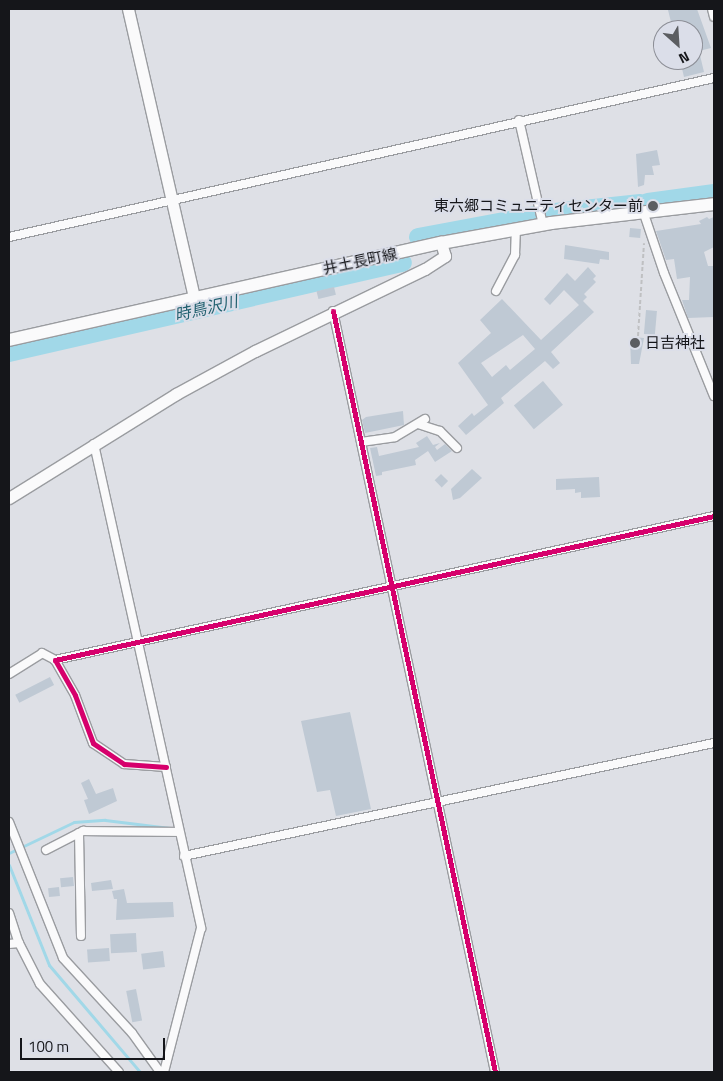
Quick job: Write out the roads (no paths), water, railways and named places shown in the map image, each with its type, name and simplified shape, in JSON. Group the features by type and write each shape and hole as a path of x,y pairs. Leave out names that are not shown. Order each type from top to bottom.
{"main road":[{"name":"井土長町線","path":"9,340 441,243 543,225 714,204"}],"street":[{"path":"128,9 194,297"},
{"path":"712,9 714,17"},
{"path":"9,237 519,120 714,78"},
{"path":"519,120 543,225"},
{"path":"643,212 664,274 714,396"},
{"path":"496,291 515,254 516,229"},
{"path":"9,498 176,394 333,312 425,269 445,256 441,243"},
{"path":"333,312 390,587 496,1072"},
{"path":"361,442 395,437 422,422 440,431 457,448"},
{"path":"94,444 139,640 201,928 164,1072"},
{"path":"55,660 139,640 714,516"},
{"path":"9,674 42,653 55,660 75,696 93,743 124,764 166,767"},
{"path":"184,856 714,743"},
{"path":"9,822 21,847 63,958 132,1033 160,1072"},
{"path":"46,850 79,833 98,830 179,832"},
{"path":"79,833 81,936"},
{"path":"9,913 19,943 40,984 119,1072"},
{"path":"9,944 19,943"}],"waterway":[{"name":"時鳥沢川","path":"648,202 714,193"},
{"name":"時鳥沢川","path":"546,213 640,203"},
{"name":"時鳥沢川","path":"418,237 536,215"},
{"name":"時鳥沢川","path":"9,353 403,263"},
{"path":"9,853 74,822 105,820 170,828"},
{"path":"9,865 49,965 140,1072"}],"place":[{"name":"東六郷コミュニティセンター前","path":"653,206"},
{"name":"日吉神社","path":"635,343"}]}
